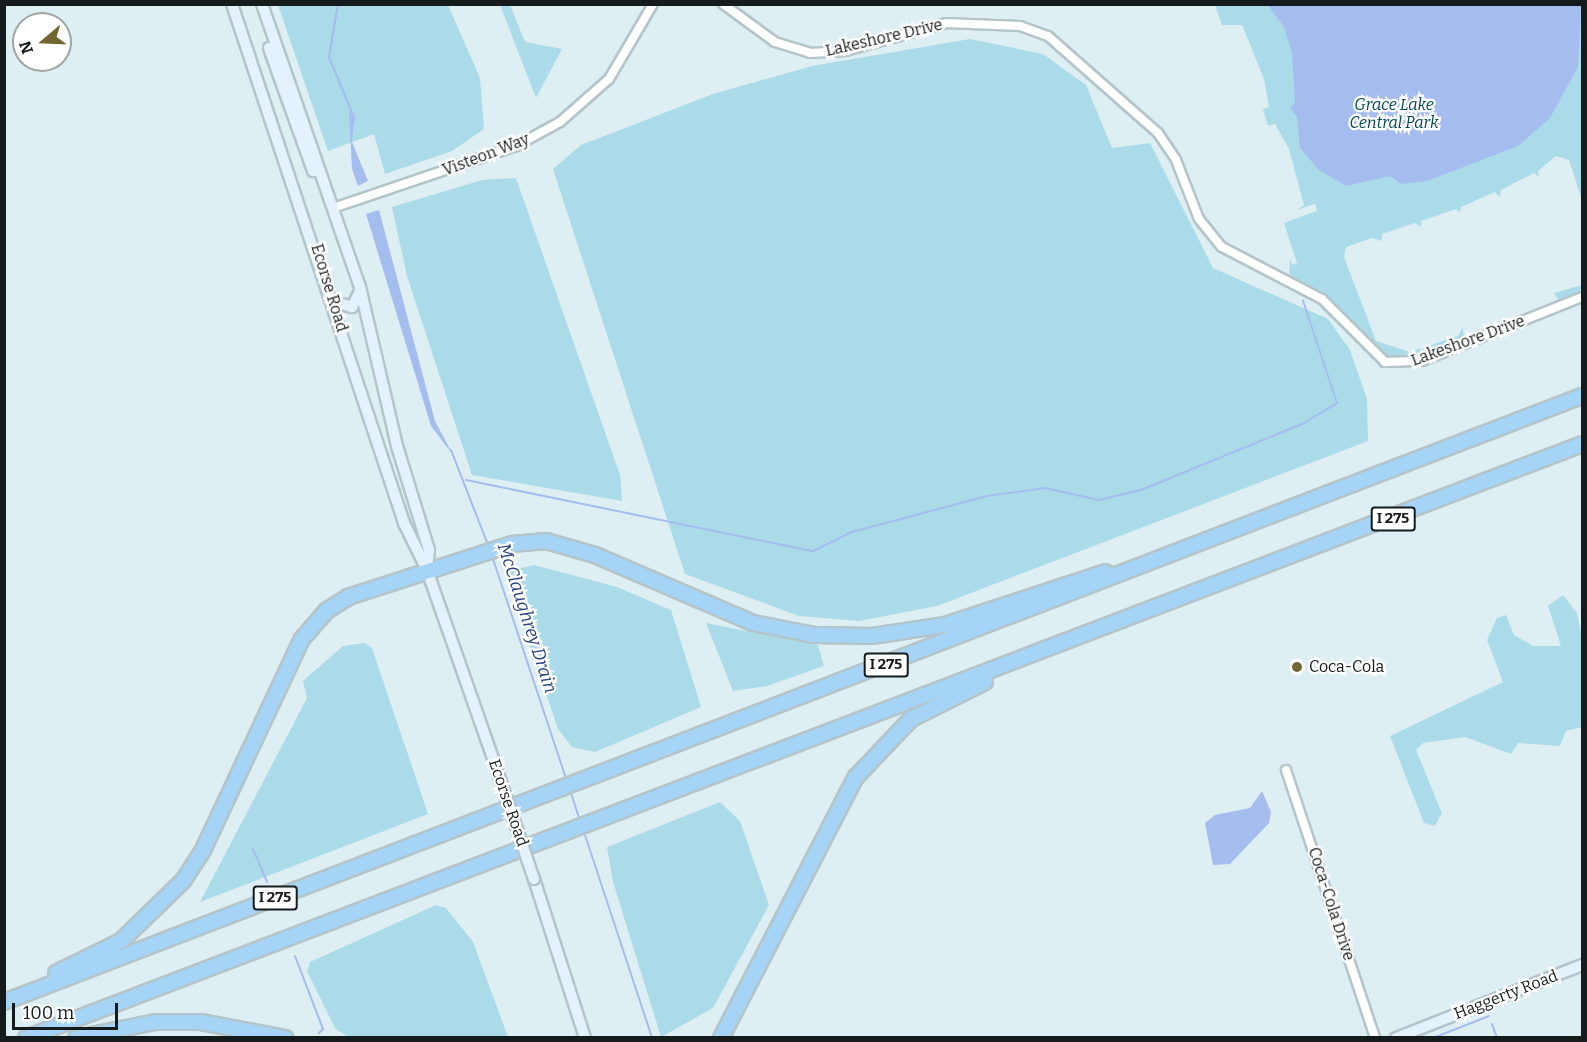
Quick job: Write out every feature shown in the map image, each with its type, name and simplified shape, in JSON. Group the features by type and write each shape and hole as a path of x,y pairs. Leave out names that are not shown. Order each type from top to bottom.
{"highway":[{"name":"I 275","path":"4,1002 578,781 1194,548 1582,396"},
{"name":"I 275","path":"26,1038 1582,444"},
{"path":"4,994 99,954 161,905 203,850 309,629 348,597 427,570 527,541 563,544 734,618 847,636 945,624 1194,548"},
{"path":"721,1038 841,799 875,755 912,719 945,699 1120,622"},
{"path":"76,1038 154,1022 201,1022 285,1038"}],"main road":[{"name":"Ecorse Road","path":"232,4 404,523 427,570 534,879 585,1038"},
{"path":"254,4 303,151 321,180"},
{"name":"Ecorse Road","path":"261,4 360,287 397,446 429,550 427,570"},
{"path":"332,301 352,307 359,302 360,287"},
{"name":"Haggerty Road","path":"1396,1038 1582,965"}],"street":[{"name":"Visteon Way","path":"333,208 516,146 560,122 615,71 653,4"},
{"name":"Lakeshore Drive","path":"723,4 775,42 810,53 846,51 946,23 1020,26 1048,36 1158,133 1176,160 1199,219 1222,247 1322,299 1385,362 1422,361 1582,297"},
{"name":"Coca-Cola Drive","path":"1286,770 1375,1038"}],"green space":[{"path":"278,5 448,5 480,78 484,129 452,151 385,174 374,134 328,151"},
{"path":"500,5 510,5 525,42 562,49 536,98"},
{"name":"Grace Lake Central Park","path":"1215,5 1582,5 1582,200 1569,160 1556,156 1538,171 1539,177 1534,173 1501,190 1500,197 1495,192 1461,207 1460,213 1456,209 1421,221 1421,227 1415,223 1382,234 1382,241 1372,238 1346,247 1344,257 1376,341 1410,352 1458,336 1463,327 1464,342 1418,357 1386,357 1329,300 1289,278 1290,258 1292,265 1297,263 1284,223 1317,211 1315,204 1297,210 1304,205 1289,149 1275,124 1268,126 1263,109 1269,107 1264,79 1242,25 1222,25"},
{"path":"970,39 1043,54 1086,85 1112,148 1150,143 1213,268 1328,319 1350,350 1367,399 1368,441 937,606 859,621 799,616 685,574 553,169 581,145 713,94 812,66"},
{"path":"516,178 620,475 622,501 472,475 407,276 392,207 482,180"},
{"path":"1582,285 1582,294 1560,302 1554,293"},
{"path":"534,565 617,587 671,610 701,707 595,752 572,747 558,729 507,577 508,571"},
{"path":"1563,595 1577,613 1582,637 1582,727 1566,731 1560,746 1518,743 1511,754 1465,737 1423,743 1416,750 1442,813 1435,826 1424,823 1390,736 1503,682 1487,640 1497,618 1506,615 1514,635 1533,646 1561,646 1548,606"},
{"path":"706,623 818,645 824,666 767,686 733,691"},
{"path":"365,643 372,648 428,814 200,902 307,698 303,681 343,646"},
{"path":"720,802 740,821 769,905 713,1008 661,1037 613,882 607,847"},
{"path":"436,905 446,908 473,942 508,1037 348,1037 335,1028 307,971 310,962"}],"shaded area":[{"name":"Grace Lake Central Park","path":"1268,5 1581,5 1578,67 1550,118 1518,146 1427,181 1401,184 1390,176 1346,186 1318,169 1300,148 1297,117 1290,108 1295,103 1292,53 1284,27"},
{"path":"349,110 353,118 352,142 368,181 358,186 352,169"},
{"path":"379,210 435,421 453,455 431,426 366,214"},
{"path":"1262,791 1271,812 1269,823 1230,864 1213,865 1205,823 1215,815 1250,808"}],"waterway":[{"name":"McClaughrey Drain","path":"338,4 329,57 354,117 351,135"},
{"path":"466,480 813,551 852,532 987,496 1045,488 1099,500 1141,490 1304,423 1337,403 1303,301"},
{"name":"McClaughrey Drain","path":"451,450 488,545"},
{"name":"McClaughrey Drain","path":"492,556 567,781"},
{"name":"McClaughrey Drain","path":"570,790 580,821"},
{"name":"McClaughrey Drain","path":"583,829 652,1038"},
{"path":"253,849 267,882"},
{"path":"295,956 323,1029 319,1033"},
{"path":"1433,1038 1489,1016"},
{"path":"1492,1024 1497,1038"}],"place":[{"name":"Coca-Cola","path":"1297,667"}]}
